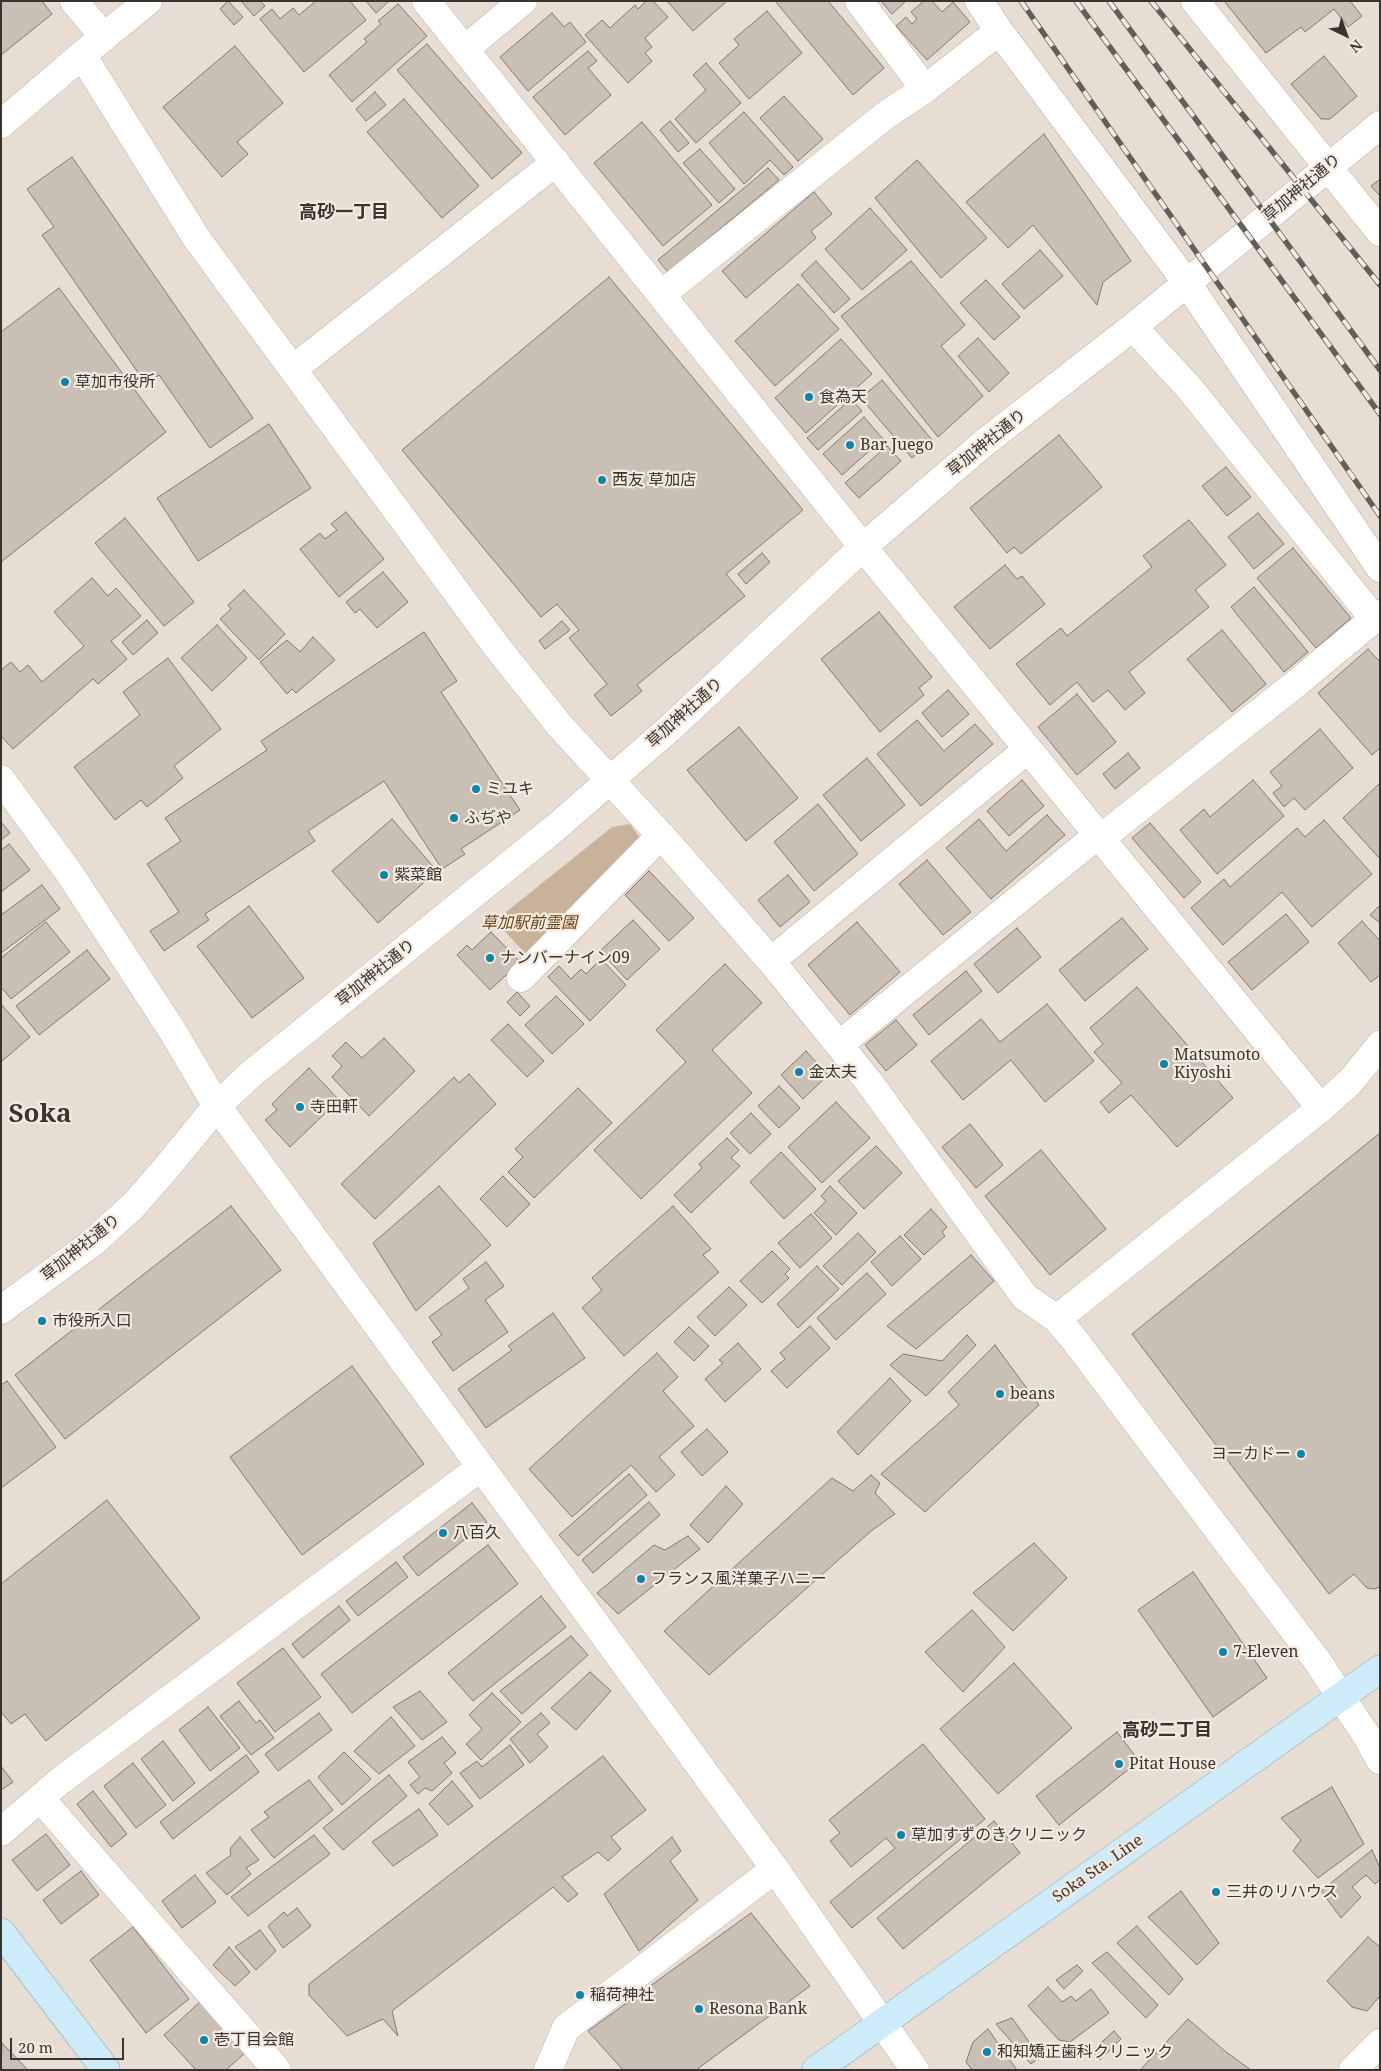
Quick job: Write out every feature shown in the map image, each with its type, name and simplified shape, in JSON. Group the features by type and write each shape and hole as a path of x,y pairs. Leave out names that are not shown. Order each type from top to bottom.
{"main road":[{"name":"Soka Sta. Line","path":"816,2070 1380,1669"},
{"path":"1,1932 106,2070"}],"street":[{"path":"74,1 104,37"},
{"path":"1,124 148,1"},
{"path":"426,1 863,547 1321,1108"},
{"path":"465,49 523,1"},
{"path":"859,1 925,89"},
{"path":"979,1 999,31 1187,283 1380,568"},
{"path":"1195,1 1380,232"},
{"path":"662,294 886,115 925,89 999,31"},
{"path":"82,55 198,239 497,647 560,726 660,835 771,961 869,1082 1026,1297 1057,1318 1312,1654 1368,1738 1380,1760"},
{"name":"草加神社通り","path":"1,1310 91,1244 133,1206 217,1106 250,1075 548,834 669,729 863,547 984,443 1133,327 1380,125"},
{"path":"293,369 556,162"},
{"path":"839,1045 1100,836 1298,682 1377,617 1191,390 1133,327"},
{"path":"771,961 1028,749"},
{"path":"1,778 70,874 170,1027 217,1106 775,1870 915,2070"},
{"path":"521,978 660,835"},
{"path":"1057,1318 1321,1108 1350,1082 1380,1045"},
{"path":"1,1832 60,1781 481,1467"},
{"path":"40,1798 277,2070"},
{"path":"550,2069 566,2028 775,1870"},
{"path":"1353,2070 1380,2043"}],"green space":[{"name":"草加駅前霊園","path":"630,824 642,841 528,956 495,921 612,827"}],"building":[{"path":"1,1 42,1 52,14 1,55"},
{"path":"228,1 243,17 234,25 220,9"},
{"path":"241,1 260,1 265,6 254,16"},
{"path":"316,1 350,1 366,20 304,72 260,19 272,9 280,19 293,8 299,15"},
{"path":"366,1 389,1 376,13"},
{"path":"646,1 653,1 668,17 645,38 652,47 645,53 652,61 628,83 585,35 602,20 610,28 635,5 638,9"},
{"path":"667,1 727,1 693,31"},
{"path":"775,1 828,1 884,68 853,95"},
{"path":"881,1 906,1 892,14"},
{"path":"924,1 932,1 942,12 953,2 970,22 927,60 896,26 906,17 912,24 917,19 911,12"},
{"path":"1224,1 1350,1 1362,16 1348,27 1334,9 1305,32 1301,27 1266,53"},
{"path":"398,4 427,36 352,102 329,75 367,42 364,39 381,24 378,21"},
{"path":"767,11 802,53 749,99 719,63 739,45 734,39"},
{"path":"552,13 564,27 570,22 586,42 528,91 500,57"},
{"path":"427,44 522,153 492,179 397,70"},
{"path":"235,46 283,103 237,142 248,154 222,177 163,107"},
{"path":"588,51 597,61 588,68 611,95 565,135 533,97"},
{"path":"1324,56 1357,96 1330,119 1321,119 1291,84"},
{"path":"706,63 741,103 696,143 675,119 706,90 693,75"},
{"path":"375,92 386,105 366,121 356,109"},
{"path":"784,96 823,139 798,161 760,118"},
{"path":"404,99 479,186 442,218 367,132"},
{"path":"744,112 793,167 784,175 770,160 744,184 709,143"},
{"path":"670,121 689,143 678,152 660,130"},
{"path":"642,122 712,205 663,246 594,163"},
{"path":"1044,134 1131,261 1103,282 1097,305 1033,225 1008,248 966,202"},
{"path":"700,149 735,189 719,203 683,163"},
{"path":"72,157 253,418 210,448 159,375 146,384 42,235 54,227 27,189"},
{"path":"917,160 987,238 941,278 875,198"},
{"path":"768,168 779,180 668,272 658,260"},
{"path":"1380,179 1380,196 1371,186"},
{"path":"814,192 832,214 811,231 816,238 746,298 722,271"},
{"path":"870,208 907,250 862,290 825,249"},
{"path":"1040,250 1063,276 1024,309 1002,284"},
{"path":"816,261 850,299 834,313 801,275"},
{"path":"911,261 965,325 941,346 983,396 938,437 841,316"},
{"name":"西友 草加店","path":"609,277 803,510 726,574 745,596 637,685 642,691 611,716 594,695 607,684 569,638 579,630 557,604 541,617 402,450"},
{"path":"986,280 1020,317 994,340 960,303"},
{"path":"798,284 839,329 775,386 735,341"},
{"name":"草加市役所","path":"59,288 166,432 1,562 1,332"},
{"path":"978,338 1009,373 989,392 958,356"},
{"path":"841,339 872,374 806,433 775,398"},
{"path":"882,380 932,440 912,458 861,398"},
{"path":"851,399 862,411 818,450 807,438"},
{"path":"864,417 883,439 842,475 823,454"},
{"path":"269,424 311,488 198,561 157,498"},
{"path":"1059,435 1102,487 1021,554 1014,547 1007,553 970,508"},
{"path":"887,446 901,461 859,498 845,483"},
{"path":"1226,467 1251,497 1227,516 1202,486"},
{"path":"346,512 384,559 339,597 300,549 320,533 325,539 337,530 331,524"},
{"path":"1258,513 1284,544 1254,569 1228,537"},
{"path":"125,518 194,602 164,626 95,543"},
{"path":"1189,520 1226,565 1195,590 1209,607 1129,672 1145,693 1125,710 1108,690 1093,702 1077,682 1050,705 1016,664 1061,628 1067,636 1152,567 1143,556"},
{"path":"1293,548 1351,618 1316,648 1257,578"},
{"path":"762,553 770,562 746,584 738,574"},
{"path":"1005,565 1017,579 1022,576 1045,604 990,649 954,607"},
{"path":"383,572 408,602 377,628 360,609 355,613 346,602"},
{"path":"92,578 108,596 116,588 141,616 111,641 127,659 98,684 93,679 13,749 1,736 1,670 11,662 20,672 28,665 42,682 84,646 54,612"},
{"path":"1254,587 1308,652 1284,672 1231,607"},
{"path":"244,590 285,634 259,660 220,619 231,609 228,605"},
{"path":"879,612 932,677 919,688 924,695 880,732 821,659"},
{"path":"147,620 158,633 133,655 122,642"},
{"path":"562,621 570,630 545,649 539,641"},
{"path":"217,625 247,658 212,691 181,658"},
{"path":"1222,630 1266,684 1232,712 1187,659"},
{"path":"424,632 457,681 441,692 520,810 461,849 465,854 442,869 384,781 308,831 315,841 205,914 209,920 164,951 150,931 179,912 147,864 181,841 165,818 267,750 261,741"},
{"path":"313,637 335,660 296,693 292,689 287,694 260,662 287,640 300,652"},
{"path":"1368,649 1380,662 1380,748 1372,755 1318,693"},
{"path":"168,658 221,729 174,766 183,778 147,807 141,800 115,820 74,767 140,715 123,692"},
{"path":"948,690 969,714 942,737 922,713"},
{"path":"1077,694 1116,742 1077,775 1038,727"},
{"path":"917,720 944,751 975,724 993,744 921,806 877,754"},
{"path":"739,727 798,798 746,841 687,770"},
{"path":"1320,729 1353,768 1305,810 1294,798 1284,807 1273,793 1282,786 1270,772"},
{"path":"1128,753 1140,768 1115,789 1103,774"},
{"path":"867,758 905,805 861,841 823,795"},
{"path":"1022,780 1044,806 1009,836 987,811"},
{"path":"1253,780 1284,816 1217,874 1180,830 1204,809 1210,817"},
{"path":"1380,783 1380,859 1343,818"},
{"path":"818,804 858,854 814,891 774,842"},
{"path":"1047,815 1065,835 991,899 946,848 979,819 1006,851"},
{"path":"392,819 437,871 378,923 332,871"},
{"path":"1324,820 1372,874 1312,927 1282,892 1223,945 1191,908 1224,879 1230,887 1297,828 1305,837"},
{"path":"1,822 10,833 1,840"},
{"path":"1150,823 1201,882 1184,898 1132,838"},
{"path":"9,844 30,870 1,892 1,850"},
{"path":"927,860 971,912 943,935 899,884"},
{"path":"649,871 694,918 669,941 625,895"},
{"path":"788,875 810,902 780,927 758,900"},
{"path":"42,885 60,909 1,953 1,915"},
{"path":"1380,905 1380,923 1370,915"},
{"path":"249,906 304,978 252,1018 197,946"},
{"path":"1286,914 1309,942 1252,990 1228,962"},
{"path":"1122,918 1148,949 1085,1001 1059,970"},
{"path":"633,920 660,949 627,980 600,951"},
{"path":"1362,921 1380,941 1380,975 1371,982 1338,943"},
{"path":"46,922 70,952 11,999 1,987 1,958"},
{"path":"857,922 900,972 850,1015 808,965"},
{"path":"1017,928 1041,957 998,993 974,964"},
{"path":"491,932 520,962 490,990 457,955 467,945 472,950"},
{"path":"87,950 110,979 39,1035 16,1006"},
{"path":"601,959 626,985 590,1021 548,977 559,966 571,979 581,969 586,974"},
{"path":"725,964 762,1003 712,1050 752,1093 641,1199 594,1150 686,1062 656,1030"},
{"path":"966,971 982,991 929,1035 913,1015"},
{"path":"1137,987 1233,1098 1177,1147 1131,1095 1109,1113 1100,1102 1122,1083 1094,1052 1103,1044 1090,1028"},
{"path":"517,992 530,1006 520,1016 507,1002"},
{"path":"556,996 584,1024 552,1054 525,1025"},
{"path":"1,1004 30,1037 1,1062"},
{"path":"1047,1004 1094,1061 1045,1102 1011,1060 963,1100 931,1061 981,1019 1000,1042"},
{"path":"896,1020 917,1045 886,1071 865,1045"},
{"path":"508,1024 544,1061 527,1077 491,1040"},
{"path":"384,1038 415,1071 369,1116 332,1077 342,1066 332,1056 346,1042 362,1058"},
{"path":"806,1051 828,1075 803,1099 781,1075"},
{"path":"309,1068 339,1100 290,1147 265,1120 277,1110 272,1104"},
{"path":"469,1074 496,1104 375,1219 341,1184 454,1077 459,1083"},
{"path":"779,1086 800,1108 779,1128 758,1106"},
{"path":"578,1088 612,1123 534,1198 508,1172 523,1157 515,1149"},
{"path":"836,1102 870,1138 822,1183 788,1147"},
{"path":"751,1113 771,1134 750,1154 730,1133"},
{"path":"970,1124 1003,1165 976,1188 942,1147"},
{"name":"ヨーカドー","path":"1380,1133 1380,1587 1374,1589 1367,1588 1354,1574 1329,1594 1132,1334"},
{"path":"727,1138 739,1150 731,1158 740,1166 691,1213 674,1195 702,1168 699,1164"},
{"path":"876,1146 902,1173 864,1209 838,1181"},
{"path":"1041,1150 1106,1229 1050,1275 985,1196"},
{"path":"781,1152 816,1189 784,1219 750,1182"},
{"path":"503,1176 530,1204 507,1227 480,1199"},
{"path":"439,1186 491,1245 416,1311 373,1243"},
{"path":"830,1186 857,1213 836,1235 814,1213 826,1201 821,1196"},
{"path":"231,1206 281,1270 65,1439 15,1375"},
{"path":"673,1206 711,1249 703,1255 719,1272 624,1356 582,1308 602,1290 592,1278"},
{"path":"931,1209 947,1227 942,1232 945,1236 924,1255 904,1235"},
{"path":"811,1214 832,1238 800,1268 778,1243"},
{"path":"858,1233 876,1252 842,1285 823,1266"},
{"path":"900,1236 921,1259 892,1286 871,1262"},
{"path":"772,1251 790,1269 785,1274 789,1278 762,1303 740,1281"},
{"path":"971,1255 994,1281 916,1349 887,1326"},
{"path":"486,1262 504,1286 485,1300 508,1332 453,1371 432,1342 442,1335 429,1317 469,1288 463,1279"},
{"path":"817,1266 839,1289 798,1328 777,1304"},
{"path":"867,1273 886,1294 836,1340 817,1318"},
{"path":"729,1287 747,1305 715,1336 697,1317"},
{"path":"553,1313 585,1358 486,1428 458,1389 512,1350 508,1346"},
{"path":"810,1326 830,1348 787,1388 771,1371 785,1359 780,1353"},
{"path":"689,1327 709,1346 694,1361 674,1342"},
{"path":"967,1335 976,1345 926,1396 890,1365 903,1354 942,1361"},
{"path":"738,1343 761,1369 725,1402 705,1379 723,1363 719,1360"},
{"path":"995,1345 1039,1405 925,1512 881,1474 959,1405 948,1392"},
{"path":"657,1353 678,1377 663,1391 694,1426 659,1457 675,1475 656,1492 631,1465 572,1517 529,1469"},
{"path":"352,1366 424,1464 302,1555 230,1457"},
{"path":"890,1378 911,1401 858,1455 837,1432"},
{"path":"7,1381 56,1447 1,1488 1,1385"},
{"path":"707,1429 728,1452 702,1476 681,1452"},
{"path":"629,1474 647,1495 578,1556 559,1535"},
{"path":"871,1475 880,1483 875,1493 895,1514 871,1531 709,1675 664,1631 832,1478 853,1491"},
{"path":"726,1486 743,1504 708,1543 690,1525"},
{"path":"107,1500 200,1618 46,1741 25,1714 11,1724 1,1712 1,1584"},
{"path":"649,1502 660,1515 593,1573 582,1560"},
{"path":"472,1503 487,1522 418,1576 403,1557"},
{"path":"688,1536 700,1549 618,1614 597,1593 654,1545 665,1550"},
{"path":"1034,1543 1067,1578 1013,1631 973,1593"},
{"path":"488,1545 518,1584 352,1713 321,1674"},
{"path":"396,1562 408,1577 358,1616 346,1601"},
{"path":"1193,1572 1267,1678 1213,1717 1138,1610"},
{"path":"541,1596 566,1627 473,1701 448,1673"},
{"path":"339,1606 350,1620 303,1658 292,1644"},
{"path":"972,1610 1005,1647 963,1692 925,1652"},
{"path":"571,1636 588,1655 522,1714 500,1691"},
{"path":"283,1648 321,1697 275,1732 237,1683"},
{"path":"1014,1663 1072,1728 998,1794 940,1729"},
{"path":"590,1672 611,1691 576,1730 551,1708"},
{"path":"420,1691 447,1722 422,1740 393,1707"},
{"path":"492,1693 521,1722 481,1760 466,1744 482,1729 469,1715"},
{"path":"239,1701 256,1723 260,1720 274,1738 251,1755 220,1716"},
{"path":"208,1707 240,1748 210,1771 179,1730"},
{"path":"319,1713 332,1730 278,1771 265,1754"},
{"path":"541,1713 550,1723 537,1734 548,1747 530,1763 510,1739"},
{"path":"391,1717 415,1746 379,1774 354,1751"},
{"path":"1117,1732 1139,1761 1059,1825 1036,1796"},
{"path":"442,1737 456,1753 444,1763 452,1773 432,1791 425,1788 418,1794 410,1785 420,1777 408,1762"},
{"path":"163,1741 195,1783 173,1801 141,1759"},
{"name":"草加すずのきクリニック","path":"923,1744 985,1819 852,1928 830,1902 895,1848 886,1838 851,1867 830,1841 840,1833 829,1820"},
{"path":"510,1745 524,1765 480,1799 460,1773 477,1761 482,1767"},
{"path":"344,1752 371,1779 342,1805 318,1777"},
{"path":"246,1755 259,1772 173,1839 160,1822"},
{"path":"603,1756 646,1810 611,1837 621,1849 608,1861 598,1852 562,1877 578,1894 568,1902 553,1887 392,2011 398,2036 383,2019 347,2036 309,1995 309,1984"},
{"path":"133,1763 166,1805 136,1828 104,1786"},
{"path":"1,1766 13,1782 1,1790"},
{"path":"389,1775 407,1796 343,1850 323,1828"},
{"path":"309,1780 333,1810 274,1858 251,1830 269,1817 264,1812"},
{"path":"452,1781 473,1806 448,1825 429,1804"},
{"path":"1332,1787 1364,1844 1318,1878 1293,1851 1301,1840 1281,1818"},
{"path":"93,1791 127,1834 111,1847 77,1804"},
{"path":"419,1809 438,1835 393,1866 372,1842"},
{"path":"994,1821 1020,1853 903,1949 877,1918"},
{"path":"46,1834 70,1865 37,1891 12,1860"},
{"path":"314,1835 330,1854 248,1916 231,1897"},
{"path":"240,1837 259,1860 246,1868 251,1874 227,1895 206,1873 231,1855 230,1849"},
{"path":"672,1837 681,1851 670,1861 698,1900 639,1951 604,1894"},
{"path":"1372,1850 1380,1868 1380,1879 1375,1884 1366,1875 1352,1887 1361,1897 1341,1918 1321,1891"},
{"path":"81,1871 99,1895 61,1924 43,1900"},
{"path":"195,1875 216,1902 182,1928 162,1901"},
{"path":"1181,1891 1219,1943 1197,1965 1148,1917"},
{"path":"297,1908 311,1926 283,1948 268,1926 284,1912 287,1916"},
{"name":"Resona Bank","path":"751,1913 810,1986 696,2070 623,2070 588,2031"},
{"path":"1137,1926 1183,1979 1169,1995 1117,1943"},
{"path":"133,1927 189,1999 146,2033 90,1960"},
{"path":"260,1930 276,1951 256,1970 235,1947"},
{"path":"1368,1937 1380,1947 1380,1996 1367,2011 1352,2007 1327,1981"},
{"path":"229,1947 250,1972 235,1986 213,1965"},
{"path":"1107,1952 1158,2005 1146,2018 1092,1963"},
{"path":"1077,1965 1083,1971 1064,1989 1056,1980"},
{"path":"1048,1987 1062,2002 1071,1996 1076,2001 1091,1989 1109,2013 1070,2042 1059,2040 1028,2006"},
{"path":"201,2001 247,2051 226,2070 196,2070 164,2035"},
{"path":"1012,2018 1040,2057 1031,2064 996,2024"},
{"path":"1188,2019 1226,2052 1251,2070 1140,2070"},
{"name":"和知矯正歯科クリニック","path":"988,2029 1017,2070 972,2070 966,2062 973,2042"},
{"path":"1114,2031 1121,2039 1100,2060 1092,2051"},
{"path":"2,2043 28,2070 1,2070"}],"railway":[{"path":"1021,1 1380,516"},
{"path":"1076,1 1380,414"},
{"path":"1109,1 1380,370"},
{"path":"1151,1 1380,285"}],"place":[{"name":"草加市役所","path":"65,382"},
{"name":"食為天","path":"809,397"},
{"name":"Bar Juego","path":"850,445"},
{"name":"西友 草加店","path":"602,480"},
{"name":"ミユキ","path":"476,789"},
{"name":"ふぢや","path":"454,818"},
{"name":"紫菜館","path":"384,875"},
{"name":"ナンバーナイン09","path":"490,958"},
{"name":"Matsumoto Kiyoshi","path":"1164,1064"},
{"name":"金太夫","path":"799,1072"},
{"name":"寺田軒","path":"300,1107"},
{"name":"市役所入口","path":"42,1321"},
{"name":"beans","path":"1000,1394"},
{"name":"ヨーカドー","path":"1301,1454"},
{"name":"八百久","path":"443,1533"},
{"name":"フランス風洋菓子ハニー","path":"641,1579"},
{"name":"7-Eleven","path":"1223,1652"},
{"name":"Pitat House","path":"1119,1764"},
{"name":"草加すずのきクリニック","path":"901,1835"},
{"name":"三井のリハウス","path":"1216,1892"},
{"name":"稲荷神社","path":"580,1995"},
{"name":"Resona Bank","path":"699,2009"},
{"name":"壱丁目会館","path":"204,2040"},
{"name":"和知矯正歯科クリニック","path":"987,2052"}],"district":[{"name":"高砂一丁目","path":"344,213"},
{"name":"Soka","path":"40,1115"},
{"name":"高砂二丁目","path":"1167,1731"}]}
